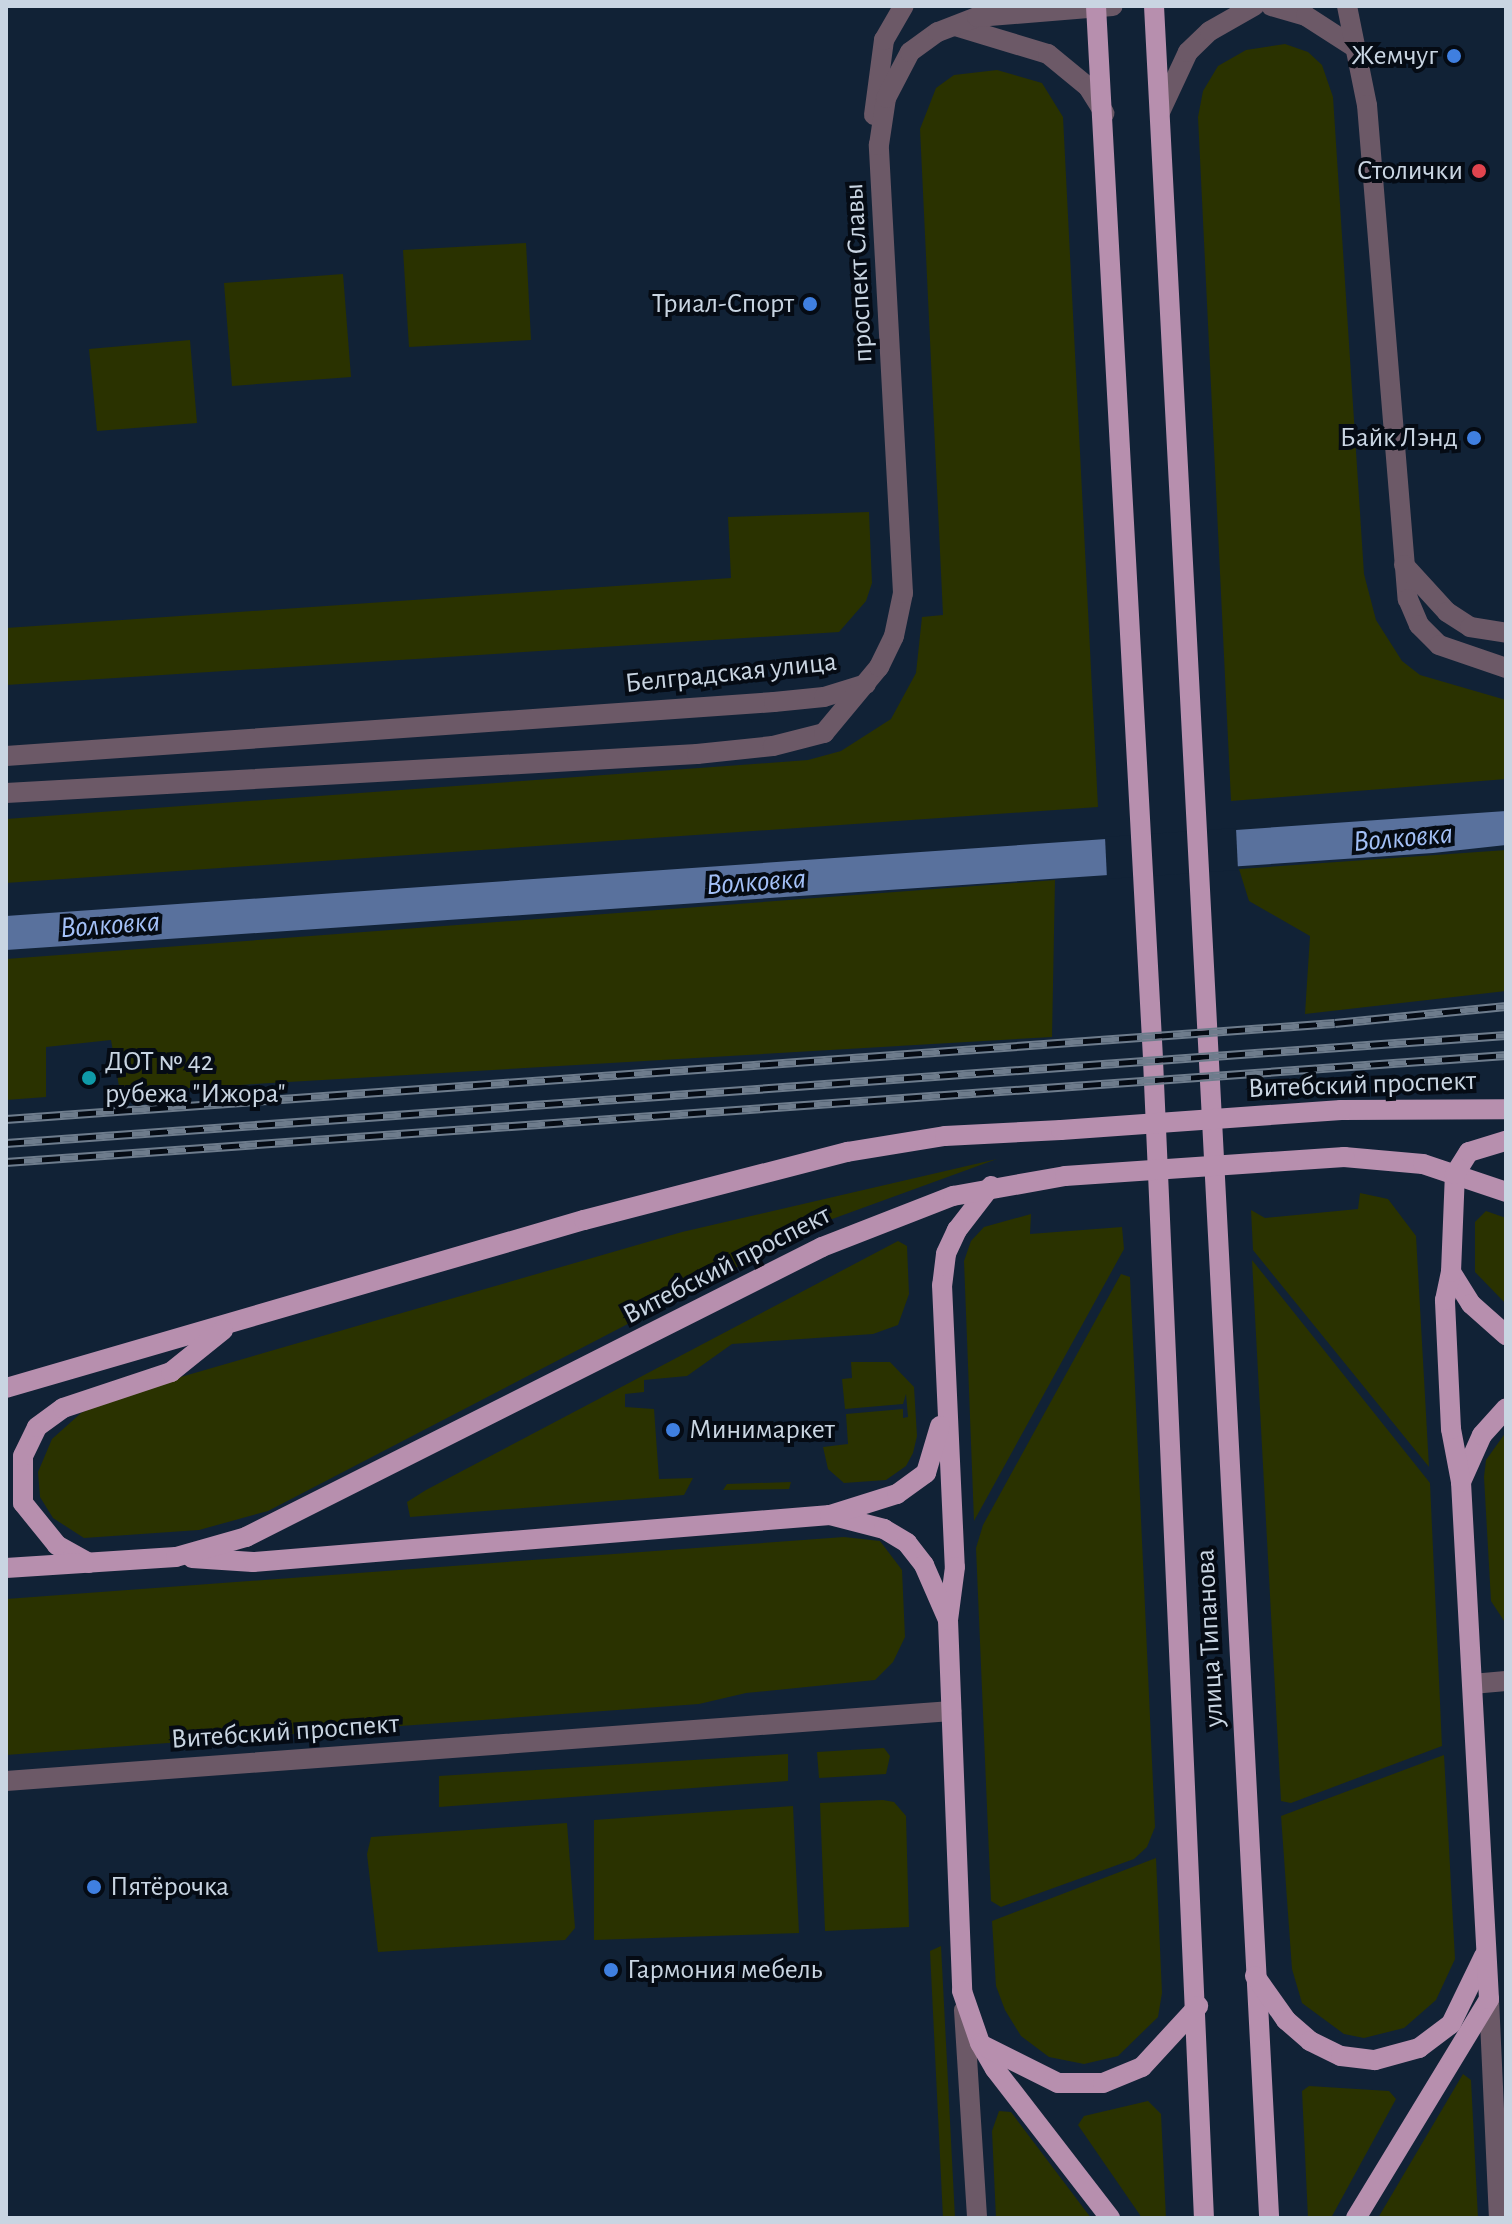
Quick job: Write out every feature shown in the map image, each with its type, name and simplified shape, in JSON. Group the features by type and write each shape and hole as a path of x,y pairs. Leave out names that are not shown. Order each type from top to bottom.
{"main road":[{"path":"1096,6 1104,114"},
{"path":"1154,6 1160,112"},
{"name":"улица Типанова","path":"1160,112 1269,2218"},
{"name":"улица Типанова","path":"1104,114 1198,2006 1204,2218"},
{"name":"Витебский проспект","path":"6,1388 584,1220 847,1152 945,1136 1341,1110 1506,1109"},
{"path":"1356,2218 1483,1987 1487,1949 1461,1482 1451,1429 1445,1300 1451,1272 1455,1174 1469,1152 1506,1141"},
{"name":"Витебский проспект","path":"6,1568 176,1557 288,1520 822,1247 912,1210 991,1186 1065,1176 1344,1157 1423,1164 1506,1192"},
{"path":"991,1186 946,1254 946,1392 955,1567 948,1620 962,1991 974,2042 1110,2218"},
{"path":"1451,1272 1471,1304 1506,1335"},
{"path":"89,1563 57,1545 23,1503 23,1456 37,1427 63,1408 171,1372 229,1325"},
{"path":"176,1557 253,1562 830,1515 897,1494 926,1473 937,1445 946,1392"},
{"path":"1461,1482 1482,1435 1506,1408"},
{"path":"830,1515 884,1529 907,1543 924,1565 948,1620"},
{"path":"1255,1976 1286,2020 1310,2041 1341,2056 1375,2060 1406,2054 1435,2038 1483,1987"},
{"path":"974,2042 1058,2083 1103,2083 1142,2067 1198,2006"}],"street":[{"path":"879,145 874,87 884,40 904,6"},
{"name":"проспект Славы","path":"866,684 894,636 903,593 879,145 886,98 910,52 955,26 969,11 1113,6"},
{"path":"1160,112 1188,52 1210,31 1254,6"},
{"path":"1271,6 1306,16 1354,47"},
{"path":"1347,6 1367,105 1402,563 1408,599 1429,635 1472,660 1506,668"},
{"path":"955,26 1048,54 1088,87 1104,114"},
{"path":"1402,563 1447,612 1470,627 1506,633"},
{"name":"Белградская улица","path":"6,756 774,702 824,697 866,684"},
{"name":"Белградская улица","path":"6,793 740,750 824,733 866,684"},
{"path":"1472,1684 1506,1681"},
{"name":"Витебский проспект","path":"6,1781 951,1711"},
{"path":"1483,1987 1499,2218"},
{"path":"974,2042 977,2218"}],"green space":[{"path":"1285,44 1308,52 1322,65 1333,97 1364,574 1376,620 1402,661 1420,675 1506,700 1506,779 1231,801 1198,117 1203,91 1218,66 1246,50"},
{"path":"997,70 1042,83 1063,117 1098,807 6,883 6,819 808,760 841,751 891,719 916,673 922,617 943,615 920,129 936,88 954,75"},
{"path":"526,243 531,340 409,347 403,250"},
{"path":"343,274 351,377 232,386 224,283"},
{"path":"190,340 197,423 97,431 89,349"},
{"path":"869,512 872,583 866,601 839,632 6,685 6,628 731,578 728,517"},
{"path":"1506,850 1506,991 1305,1014 1310,936 1249,901 1239,869"},
{"path":"1055,880 1052,1037 120,1092 111,1040 46,1047 46,1097 6,1100 6,959"},
{"path":"997,1159 824,1222 268,1511 199,1530 84,1538 53,1518 40,1497 38,1472 52,1439 81,1413 115,1396 682,1232"},
{"path":"1360,1193 1388,1199 1416,1236 1429,1467 1253,1250 1251,1210 1265,1218 1358,1209"},
{"path":"1486,1211 1506,1218 1506,1304 1475,1272 1475,1222"},
{"path":"1031,1214 1030,1234 1122,1227 1124,1249 974,1521 964,1261 971,1241 984,1227"},
{"path":"898,1241 907,1246 909,1294 898,1325 873,1334 732,1344 687,1376 644,1380 644,1392 625,1394 625,1407 654,1409 659,1479 693,1478 684,1495 410,1517 407,1502 426,1490"},
{"path":"1252,1260 1430,1483 1442,1746 1291,1803 1281,1801"},
{"path":"1121,1274 1130,1277 1155,1827 1147,1847 1134,1859 1001,1907 991,1901 976,1548 983,1525"},
{"path":"851,1362 890,1362 914,1387 917,1436 913,1453 906,1466 886,1480 844,1483 828,1469 823,1447 848,1444 846,1414 903,1409 903,1418 908,1417 906,1394 903,1404 845,1409 842,1379 852,1378"},
{"path":"1506,1432 1506,1624 1491,1601 1484,1477 1486,1460"},
{"path":"791,1482 789,1489 723,1490 727,1484"},
{"path":"844,1537 880,1541 902,1570 905,1637 893,1662 875,1680 746,1693 699,1704 6,1755 6,1599"},
{"path":"884,1748 890,1756 886,1774 819,1778 817,1752"},
{"path":"788,1754 788,1781 439,1807 439,1776"},
{"path":"1444,1755 1455,1959 1436,2000 1404,2028 1364,2038 1344,2034 1302,2003 1292,1969 1281,1816"},
{"path":"894,1802 906,1816 909,1927 825,1931 820,1803"},
{"path":"793,1806 799,1933 594,1940 594,1820"},
{"path":"567,1823 575,1928 565,1940 378,1952 367,1854 371,1837"},
{"path":"1156,1858 1162,1993 1158,2017 1118,2056 1084,2064 1049,2057 1021,2036 1005,2010 996,1986 992,1921"},
{"path":"941,1946 955,2218 943,2218 930,1951"},
{"path":"1463,2074 1471,2080 1478,2218 1378,2218"},
{"path":"1309,2086 1389,2091 1396,2099 1331,2218 1308,2218 1302,2091"},
{"path":"1148,2101 1161,2114 1166,2218 1142,2218 1078,2125 1084,2116"},
{"path":"999,2111 1011,2112 1091,2218 996,2218 992,2131"}],"water":[{"name":"Волковка","path":"1506,811 1506,845 1433,853 6,950 6,916"}],"pier":[{"path":"1236,828 1238,870 1107,879 1105,837"}],"railway":[{"path":"6,1119 1335,1023 1506,1006"},
{"path":"6,1143 1506,1035"},
{"path":"6,1162 1506,1055"}],"place":[{"name":"Жемчуг","path":"1454,56"},
{"name":"Столички","path":"1479,171"},
{"name":"Триал-Спорт","path":"810,304"},
{"name":"Байк Лэнд","path":"1474,438"},
{"name":"ДОТ № 42 рубежа \"Ижора\"","path":"89,1078"},
{"name":"Минимаркет","path":"673,1430"},
{"name":"Пятёрочка","path":"94,1887"},
{"name":"Гармония мебель","path":"611,1970"}]}
